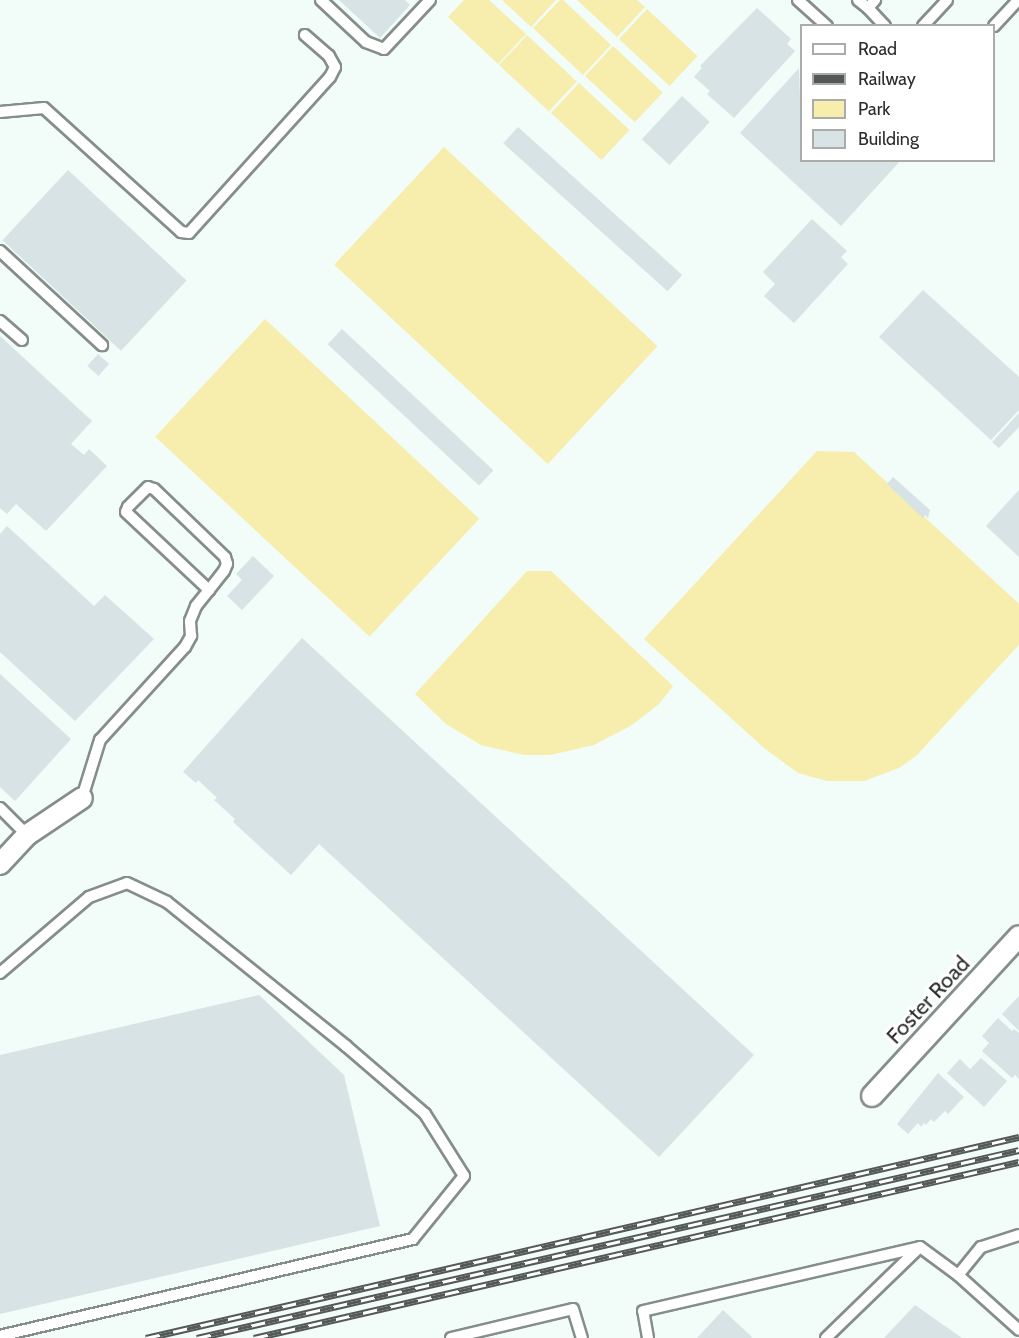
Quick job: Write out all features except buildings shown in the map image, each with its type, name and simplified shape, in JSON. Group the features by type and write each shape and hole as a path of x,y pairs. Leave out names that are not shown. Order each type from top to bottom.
{"street":[{"path":"0,864 27,835 82,798"},
{"name":"Foster Road","path":"872,1096 1019,936"}],"lane":[{"path":"321,0 366,42 384,49 429,0"},
{"path":"798,0 824,24"},
{"path":"858,0 872,4 884,24"},
{"path":"925,24 947,0"},
{"path":"995,24 1018,0"},
{"path":"0,112 44,108 181,232 189,233 330,77 335,67 332,61 305,35"},
{"path":"0,251 102,345"},
{"path":"0,321 22,340"},
{"path":"82,798 99,740 185,647 191,636 190,621 196,606 209,590 224,571 227,564 225,557 154,489 148,487 128,507 126,512 209,590"},
{"path":"0,807 27,835"},
{"path":"0,973 89,897 127,883 167,902 346,1046 425,1114 464,1176 413,1239 0,1336"},
{"path":"958,1275 981,1247 1019,1235"},
{"path":"826,1338 920,1247"},
{"path":"648,1338 643,1311 920,1247 958,1275 1019,1330"},
{"path":"450,1338 573,1309 582,1338"}],"green space":[{"path":"464,0 489,0 526,34 498,64 448,17"},
{"path":"502,0 556,0 531,27"},
{"path":"560,0 563,0 611,45 583,75 533,28"},
{"path":"577,0 637,0 645,7 617,37"},
{"path":"647,9 697,56 670,86 619,39"},
{"path":"527,35 577,81 549,111 499,65"},
{"path":"613,46 663,92 635,122 585,76"},
{"path":"579,83 629,130 602,160 551,113"},
{"path":"444,147 658,346 548,464 334,265"},
{"path":"265,319 479,519 369,637 155,437"},
{"path":"817,451 854,452 1019,604 1019,645 916,756 899,768 864,781 827,781 798,773 764,748 644,639"},
{"path":"527,571 551,571 673,686 659,704 632,725 594,745 550,755 524,755 481,745 446,724 415,694"}],"railway":[{"path":"146,1338 1019,1137"},
{"path":"197,1338 1019,1150"},
{"path":"254,1338 1019,1162"}]}
